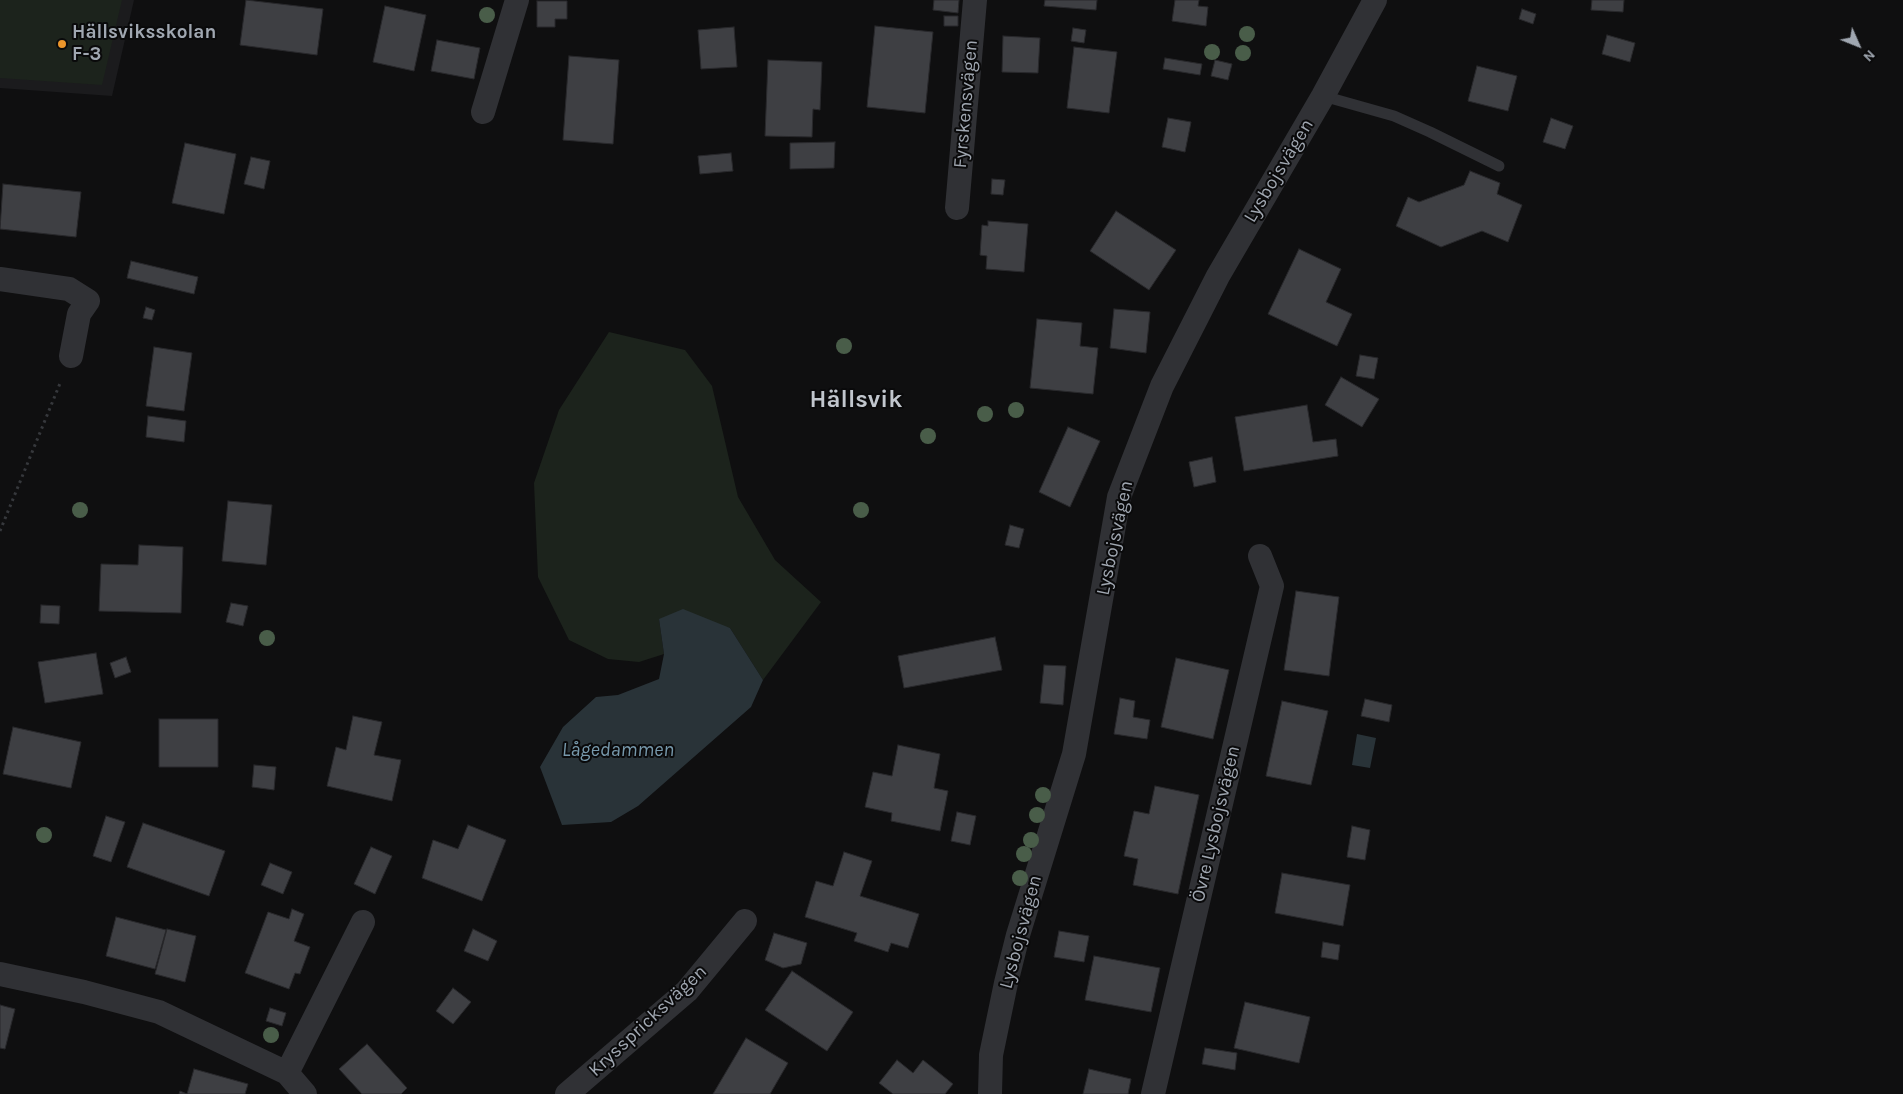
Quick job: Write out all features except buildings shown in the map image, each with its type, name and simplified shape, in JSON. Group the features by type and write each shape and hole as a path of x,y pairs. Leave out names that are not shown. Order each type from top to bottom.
{"street":[{"path":"483,112 517,0"},
{"name":"Fyrskensvägen","path":"957,208 975,0"},
{"name":"Lysbojsvägen","path":"990,1094 991,1055 1006,983 1018,935 1074,754 1119,498 1162,386 1218,276 1323,96 1375,0"},
{"path":"0,279 69,289 88,301 79,314 71,356"},
{"name":"Övre Lysbojsvägen","path":"1153,1094 1272,586 1260,556"},
{"path":"287,1073 363,922"},
{"name":"Krysspricksvägen","path":"567,1094 687,990 745,922"},
{"path":"0,974 84,992 159,1012 287,1073 305,1094"}],"lane":[{"path":"1323,96 1394,116 1500,166"}],"path":[{"path":"0,530 71,356"}],"shaded area":[{"name":"Hällsviksskolan F-3","path":"0,0 134,0 112,96 0,88"},
{"name":"Hällsviksskolan F-3","path":"0,0 122,0 102,85 0,78"},
{"path":"609,332 685,350 712,386 738,497 775,560 821,602 763,680 730,628 659,619 664,654 639,662 608,659 569,640 538,577 534,483 559,410"}],"water":[{"name":"Lågedammen","path":"683,609 730,628 763,680 751,707 638,806 611,822 562,825 540,767 563,727 596,697 618,695 659,679 664,654 659,619"},
{"path":"1357,734 1376,738 1370,768 1352,765"}],"place":[{"name":"Hällsviksskolan F-3","path":"62,44"}],"district":[{"name":"Hällsvik","path":"856,400"}]}
